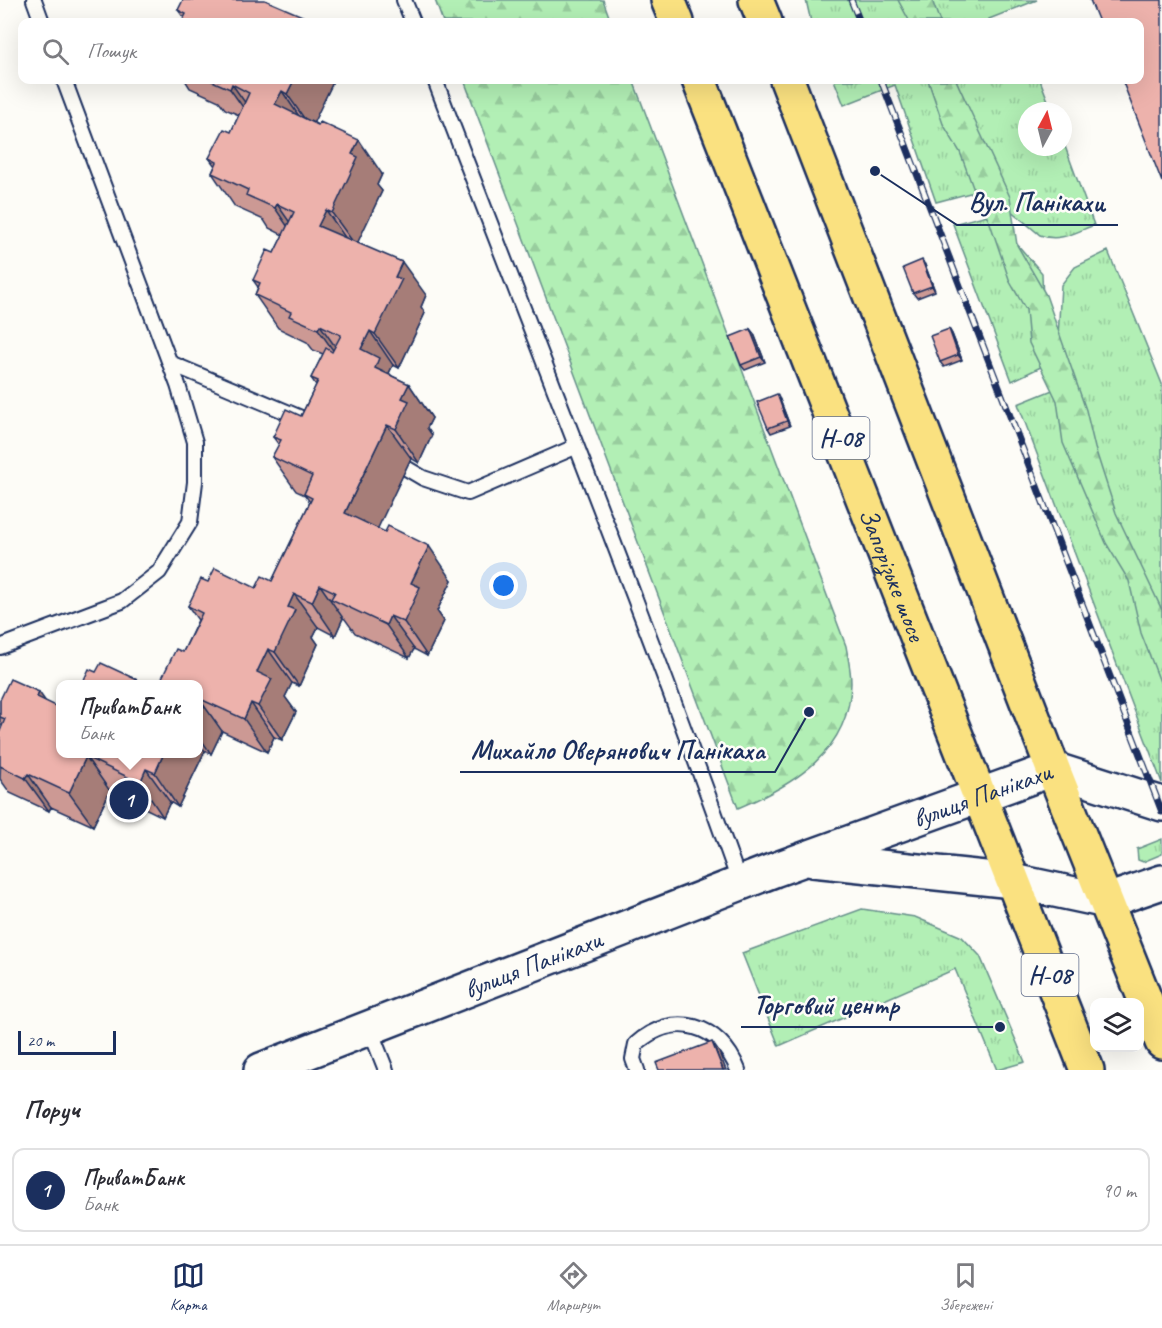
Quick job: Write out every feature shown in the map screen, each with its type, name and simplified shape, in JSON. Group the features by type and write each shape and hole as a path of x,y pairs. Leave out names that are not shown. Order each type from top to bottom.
{"main road":[{"path":"668,0 675,18"},
{"path":"756,0 763,18"},
{"name":"Запорізьке шосе","path":"701,84 1088,1070"},
{"path":"789,84 1053,769 1162,1042"},
{"name":"вулиця Панікахи","path":"261,1070 805,859 1053,769 1162,804"},
{"name":"вулиця Панікахи","path":"805,859 1013,881 1107,901"},
{"path":"1107,901 1162,882"}],"lane":[{"path":"34,0 41,18"},
{"path":"404,0 411,18"},
{"path":"0,647 122,601 159,572 190,522 195,482 195,442 170,363 65,84"},
{"path":"437,84 575,447 615,543 740,884"},
{"path":"170,363 313,424"},
{"path":"406,468 423,478 468,493 575,447"},
{"path":"637,1070 633,1059 636,1044 660,1027 673,1024 693,1027 714,1036 732,1054 738,1070"},
{"path":"369,1028 386,1070"}],"green space":[{"path":"435,0 603,0 610,18 442,18"},
{"path":"806,0 1037,0 992,18 810,18"},
{"path":"898,0 932,0 939,18 908,18"},
{"path":"466,84 635,84 846,646 850,669 848,707 841,728 830,746 798,776 759,799 738,808"},
{"path":"836,84 1042,84 1049,102 1018,102 1018,156 1069,156 1094,225 1061,237 1040,235 985,189 936,202 895,85 844,105"},
{"path":"929,84 958,84 1010,197 1017,245 1046,295 1086,410 1095,448 1116,513 1162,610 1162,687 1141,633 1129,581 1106,543 1063,443 1057,401 1029,343 1026,310 1010,282 990,223 975,193 960,152 943,124"},
{"path":"991,214 1042,273 1045,365 1012,381 953,224"},
{"path":"1108,251 1162,384 1162,783 1018,404 1055,389 1061,285 1075,267"},
{"path":"1162,839 1162,854 1143,862 1138,860 1137,849"},
{"path":"862,909 915,917 962,937 980,956 1025,1062 997,1070 955,969 779,1046 742,953"}],"building":[{"path":"183,0 265,0 307,18 184,18 186,14 178,10"},
{"path":"1090,0 1162,0 1162,182 1124,84 1144,84 1144,18 1097,18"},
{"path":"219,84 232,84 230,89"},
{"path":"232,84 292,84 287,94 282,91 275,104 318,125 320,122 359,140 352,154 358,157 332,213 326,210 318,226 402,262 395,277 402,279 375,334 370,331 361,349 379,358 375,368 409,384 402,398 409,401 396,429 387,425 345,513 385,532 388,526 429,546 411,583 420,587 404,622 390,616 386,625 331,599 335,592 320,585 312,602 294,594 288,607 295,610 275,652 268,649 257,672 272,679 258,706 251,703 244,719 203,700 203,680 161,680 176,649 183,652 202,613 188,606 201,579 208,582 215,568 256,588 262,576 272,581 312,498 304,494 312,476 272,457 281,440 273,437 286,409 301,416 318,381 311,378 326,348 332,352 341,335 320,325 318,329 289,316 291,312 255,295 260,283 253,280 267,250 274,253 294,212 277,204 275,208 246,195 248,190 212,173 217,162 209,158 224,129 231,132 249,93"},
{"path":"922,260 932,286 913,293 903,268"},
{"path":"750,329 761,357 741,365 730,337"},
{"path":"949,329 958,355 940,362 930,336"},
{"path":"777,394 787,421 768,428 757,402"},
{"path":"101,663 137,680 84,680 89,669 96,672"},
{"path":"10,679 39,692 37,697 56,706 56,758 86,758 69,793 28,774 25,778 0,766 0,731 5,719 0,717 0,700"},
{"path":"88,758 162,758 155,773 146,769 140,783"},
{"path":"712,1042 723,1070 659,1070 656,1063"}],"railway":[{"path":"851,0 858,18"},
{"path":"883,84 1162,812"}],"place":[{"name":"Вул. Панікахи","path":"875,171"},
{"name":"Михайло Оверянович Панікаха","path":"809,712"},
{"name":"ПриватБанк","path":"129,800"},
{"name":"Торговий центр","path":"1000,1027"}]}
